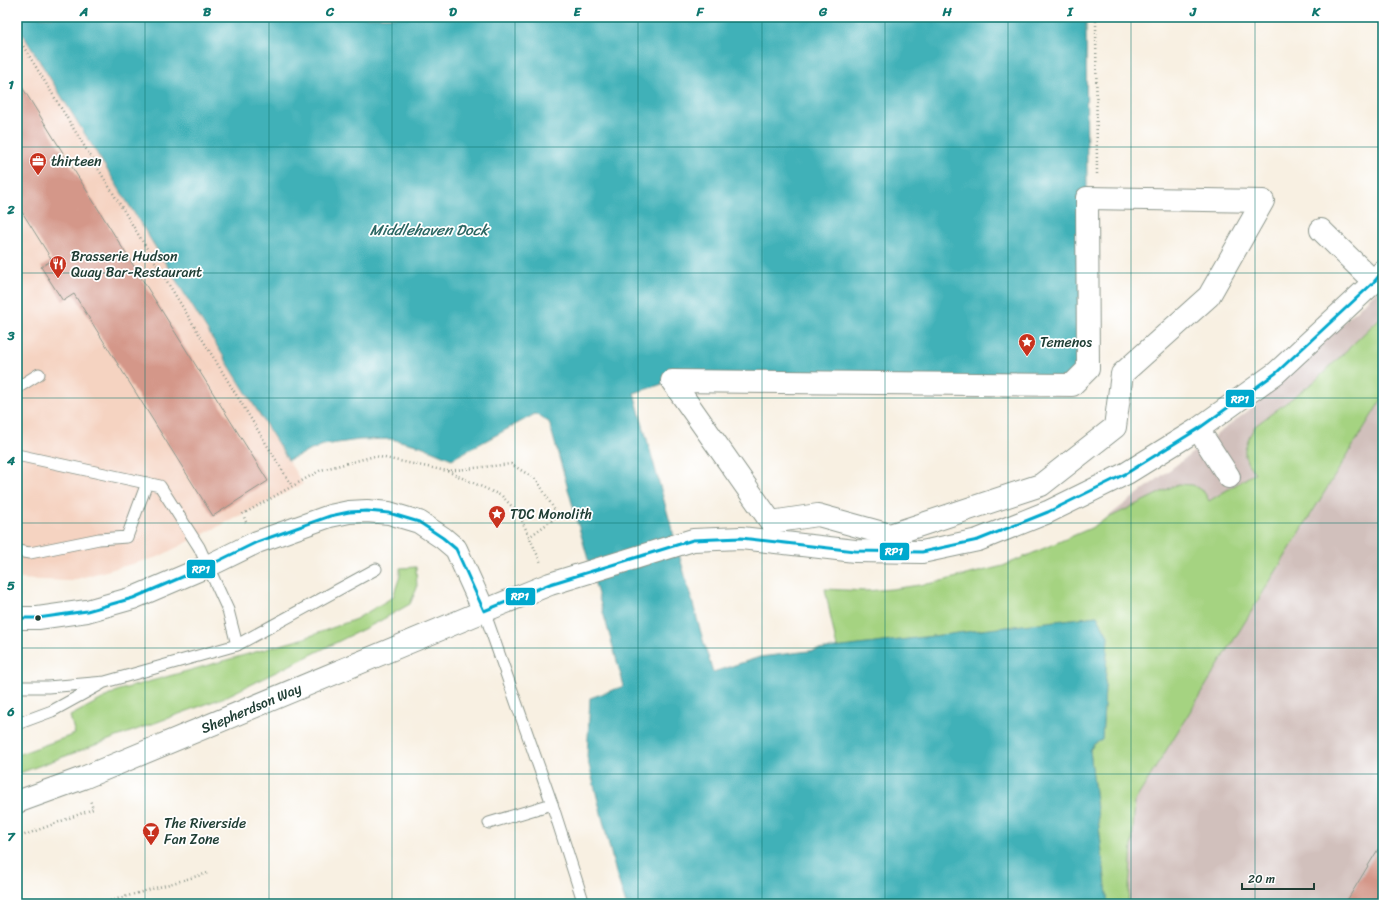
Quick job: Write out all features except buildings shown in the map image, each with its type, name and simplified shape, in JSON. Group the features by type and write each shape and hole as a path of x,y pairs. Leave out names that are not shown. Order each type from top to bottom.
{"street":[{"path":"1087,198 1097,199 1262,201 1209,296 1122,374 1115,427 1041,485 890,535 818,515 771,522 672,381 1072,385 1088,368 1087,198"},
{"path":"1321,230 1378,276"},
{"name":"Shepherdson Way","path":"17,802 83,778 550,584 693,540 741,538 855,551 922,552 978,540 1048,512 1127,473 1198,429 1276,373 1378,276"},
{"path":"1198,429 1229,477"},
{"path":"17,618 38,618 87,611 134,598 208,566 257,542 330,516 349,512 389,513 419,522 443,538 456,549 484,611"}],"lane":[{"path":"17,388 39,374"},
{"path":"17,455 160,486 199,547 228,610 237,645"},
{"path":"17,551 30,553 99,539 127,537 147,483"},
{"path":"17,687 48,687 105,682 237,645 376,569"},
{"path":"484,611 552,804 584,904"},
{"path":"17,724 52,711 105,682"},
{"path":"489,824 552,804"}],"path":[{"path":"1096,17 1097,199"},
{"path":"17,36 292,486"},
{"path":"257,542 243,514 321,470 375,456 447,471 502,496 519,514 550,584"},
{"path":"447,471 511,464 537,480 558,516 529,537"},
{"path":"17,838 93,809 83,778"},
{"path":"110,901 208,873"}],"shaded area":[{"path":"17,25 303,484 158,557 69,581 17,579"},
{"path":"1383,285 1383,904 1128,904 1102,521 1257,404"}],"green space":[{"path":"1383,315 1383,397 1135,801 1128,904 1108,904 1090,750 1094,744 1102,739 1108,636 1097,616 837,648 825,589 865,591 892,589 933,583 1003,566 1091,528 1102,521 1178,484 1193,485 1204,492 1209,501 1255,473 1248,464 1245,456 1245,449 1255,426 1315,381"},
{"path":"416,567 417,588 410,604 378,622 225,697 17,774 17,755 75,734 70,716 119,690 302,639 356,619 393,597 400,576 400,568"}],"water":[{"name":"Middlehaven Dock","path":"17,17 1086,17 1088,369 1072,385 672,381 634,393 713,672 760,657 1097,616 1108,636 1102,740 1094,744 1090,750 1108,904 626,904 616,873 587,757 590,698 624,686 549,422 535,414 452,459 421,446 391,439 359,440 323,445 288,460 17,25"}],"transit line":[{"name":"RP1","path":"17,618 38,618 87,611 133,598 208,566 257,542 330,516 349,512 367,511 389,513 419,522 443,538 456,549 484,611 550,584 693,540 741,538 855,551 922,552 978,540 1048,512 1127,473 1198,429 1276,373 1374,282 1383,271"}],"place":[{"name":"thirteen","path":"38,176"},
{"name":"Brasserie Hudson Quay Bar-Restaurant","path":"58,279"},
{"name":"Temenos","path":"1027,357"},
{"name":"TDC Monolith","path":"497,529"},
{"name":"The Riverside Fan Zone","path":"151,846"}]}
